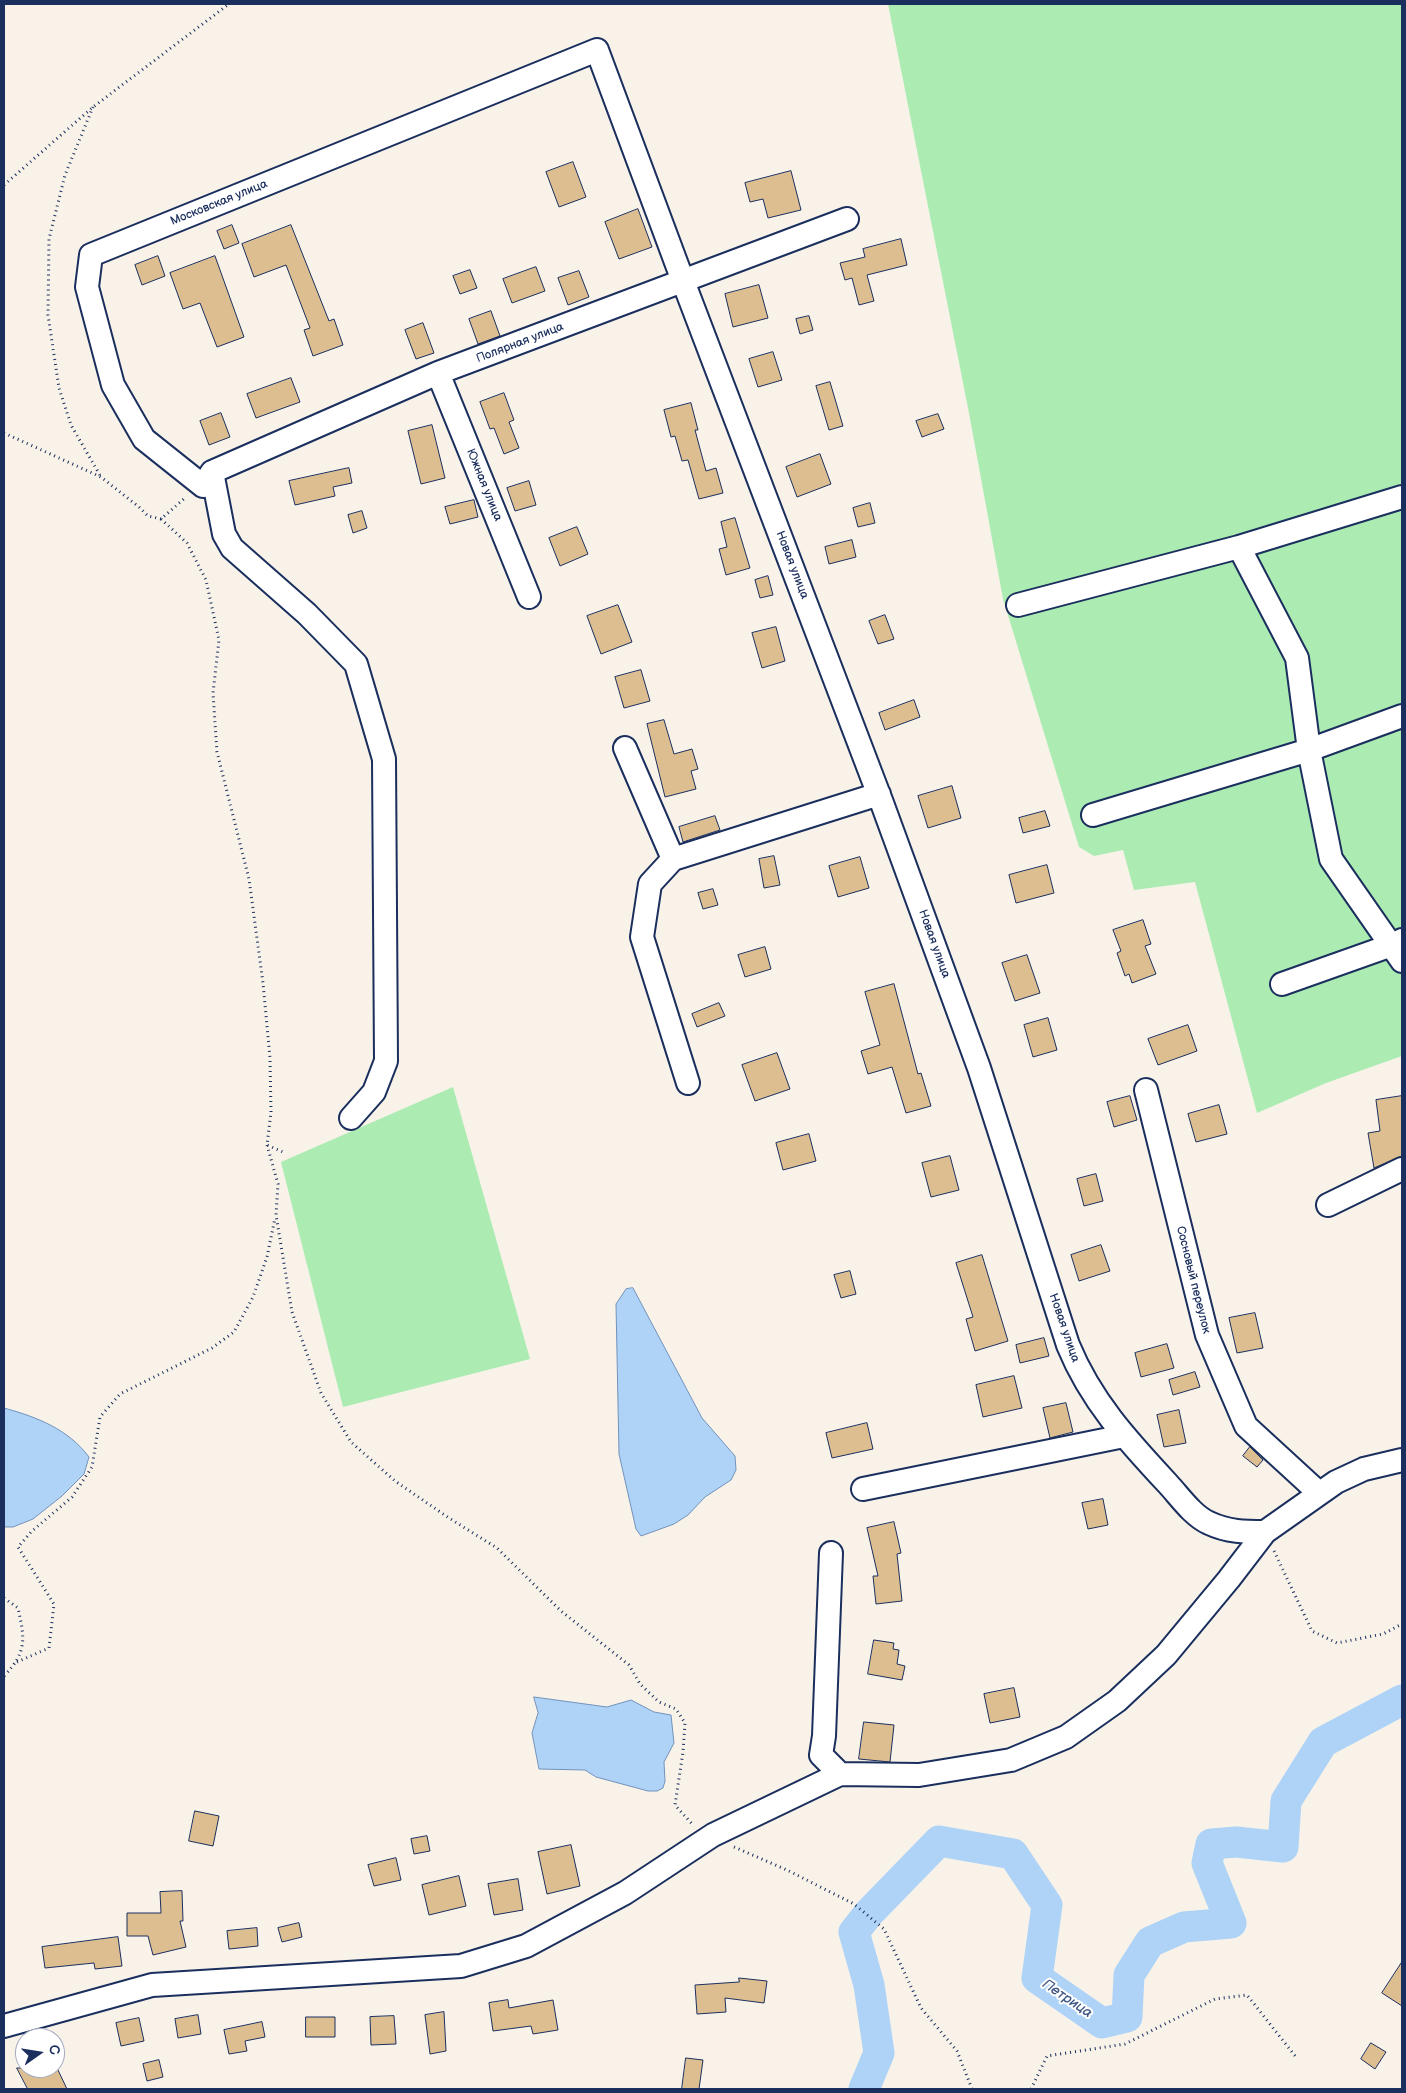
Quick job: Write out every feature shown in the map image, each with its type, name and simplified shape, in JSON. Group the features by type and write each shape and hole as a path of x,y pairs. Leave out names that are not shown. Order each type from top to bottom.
{"street":[{"name":"Новая улица","path":"597,50 879,794 979,1068 1068,1345 1079,1372 1100,1406 1124,1436 1189,1507 1208,1523 1233,1532 1265,1532"},
{"name":"Московская улица","path":"208,479 144,439 113,385 87,287 91,255 597,50"},
{"name":"Полярная улица","path":"208,479 438,374 847,219"},
{"name":"Южная улица","path":"438,374 529,597"},
{"path":"208,479 224,534 232,548 307,614 356,664 384,759 386,1061 374,1092 351,1118"},
{"path":"1018,605 1239,547 1402,497"},
{"path":"1239,547 1297,658 1309,750 1331,859 1399,949 1282,984"},
{"path":"1093,815 1309,750 1402,716"},
{"path":"625,748 673,859"},
{"path":"688,1083 642,938 650,884 673,859 879,794"},
{"name":"Сосновый переулок","path":"1146,1090 1206,1335 1246,1426 1319,1493"},
{"path":"1328,1205 1402,1169"},
{"path":"863,1489 1124,1436"},
{"path":"4,2026 152,1985 461,1966 526,1946 625,1893 713,1835 840,1774 919,1775 1011,1760 1066,1737 1117,1701 1166,1655 1230,1579 1265,1532 1336,1482 1364,1469 1402,1460"},
{"path":"831,1553 824,1736 821,1755 840,1774"}],"path":[{"path":"4,185 93,107 229,4"},
{"path":"93,107 65,175 49,239 48,315 58,388 71,426 101,477"},
{"path":"4,433 101,477 148,516 160,518 187,544 206,580 219,640 213,693 217,752 249,879 264,984 270,1058 271,1112 267,1145 278,1184 276,1215 267,1257 253,1297 234,1332 212,1348 120,1394 100,1417 92,1467 72,1497 44,1520 18,1548 54,1604 49,1648 17,1662 4,1676"},
{"path":"160,518 208,479"},
{"path":"267,1145 283,1152"},
{"path":"276,1215 292,1312 321,1393 351,1442 394,1481 498,1548 561,1611 629,1665 640,1684 659,1702 676,1709 685,1723 683,1752 675,1805 692,1825 741,1851 787,1870 854,1904 884,1929 921,2008 956,2051 972,2089"},
{"path":"1265,1532 1312,1631 1337,1643 1383,1634 1402,1624"},
{"path":"4,1598 18,1608 24,1635 17,1662"},
{"path":"1030,2089 1047,2056 1125,2044 1215,1999 1247,1995 1296,2058"}],"green space":[{"path":"888,4 1402,4 1402,1056 1326,1083 1257,1113 1195,882 1134,890 1123,850 1094,856 1079,847 1003,599 969,413"},
{"path":"453,1087 530,1359 343,1407 281,1162"}],"water":[{"path":"633,1288 702,1418 735,1456 736,1470 731,1480 705,1497 688,1515 674,1524 641,1536 636,1529 619,1454 616,1304 626,1289"},
{"path":"4,1408 51,1425 72,1439 89,1457 84,1474 62,1496 33,1519 13,1527 4,1527"},
{"path":"534,1697 607,1707 631,1700 654,1712 671,1715 674,1743 664,1762 665,1781 663,1788 657,1791 648,1791 596,1777 585,1770 539,1769 532,1733 538,1713"}],"building":[{"path":"573,162 586,197 559,207 546,172"},
{"path":"791,171 801,210 768,218 763,199 750,202 745,183"},
{"path":"638,209 652,247 619,259 605,222"},
{"path":"232,225 239,243 224,249 217,231"},
{"path":"291,225 329,321 334,319 343,345 313,356 304,330 310,328 286,265 254,277 242,244"},
{"path":"901,239 907,265 867,275 874,301 859,305 852,278 845,280 840,263 865,257 863,249"},
{"path":"158,256 165,276 142,285 135,265"},
{"path":"215,256 244,337 217,347 200,303 183,309 170,273"},
{"path":"536,267 545,291 512,303 503,279"},
{"path":"470,270 477,288 460,294 453,276"},
{"path":"579,271 589,297 568,305 558,278"},
{"path":"759,285 768,318 733,327 725,294"},
{"path":"491,311 500,336 478,344 469,319"},
{"path":"809,316 813,330 800,334 796,319"},
{"path":"423,323 434,353 416,359 405,330"},
{"path":"773,352 782,380 758,387 749,359"},
{"path":"291,378 300,402 256,418 247,394"},
{"path":"830,382 843,426 829,430 816,386"},
{"path":"504,393 514,420 509,422 519,448 504,454 494,428 490,429 480,402"},
{"path":"691,403 698,430 695,430 706,471 716,468 723,493 699,499 688,460 682,461 675,436 671,437 664,410"},
{"path":"221,413 230,437 209,445 200,421"},
{"path":"938,414 944,429 922,437 916,421"},
{"path":"432,425 445,478 421,484 408,431"},
{"path":"820,454 831,484 797,497 786,467"},
{"path":"349,468 352,483 333,487 335,496 295,505 289,481"},
{"path":"529,481 536,505 515,511 507,488"},
{"path":"474,500 478,517 450,524 445,507"},
{"path":"870,503 875,523 858,527 853,508"},
{"path":"362,511 367,528 353,533 348,515"},
{"path":"735,518 750,568 726,575 719,549 727,547 721,522"},
{"path":"577,527 588,554 560,566 549,538"},
{"path":"852,540 856,557 829,564 825,547"},
{"path":"768,576 773,595 760,598 755,580"},
{"path":"618,605 632,642 601,654 587,616"},
{"path":"885,615 894,639 878,644 869,621"},
{"path":"776,627 785,661 762,668 752,633"},
{"path":"641,670 650,701 624,708 615,677"},
{"path":"914,700 920,717 885,730 879,713"},
{"path":"664,720 674,754 692,749 698,769 691,771 696,789 665,797 647,724"},
{"path":"952,786 961,818 928,828 918,796"},
{"path":"1045,811 1050,826 1023,833 1019,818"},
{"path":"715,816 720,830 683,842 679,827"},
{"path":"774,856 780,885 764,888 759,859"},
{"path":"860,857 869,888 838,897 829,866"},
{"path":"1047,865 1054,893 1016,903 1009,875"},
{"path":"713,889 718,905 703,909 698,893"},
{"path":"1143,920 1151,944 1145,946 1156,974 1132,983 1129,974 1125,976 1117,953 1121,951 1113,930"},
{"path":"765,947 771,969 745,977 738,955"},
{"path":"1027,955 1040,993 1015,1001 1002,963"},
{"path":"894,984 918,1074 921,1073 931,1106 906,1113 892,1067 868,1074 861,1051 880,1045 865,992"},
{"path":"719,1003 725,1016 697,1027 692,1014"},
{"path":"1048,1018 1057,1050 1033,1057 1024,1025"},
{"path":"1188,1025 1197,1051 1158,1065 1148,1039"},
{"path":"777,1053 790,1089 755,1101 742,1065"},
{"path":"1130,1096 1137,1120 1114,1127 1107,1102"},
{"path":"1402,1096 1402,1156 1374,1168 1368,1133 1380,1131 1376,1100"},
{"path":"1219,1105 1227,1134 1196,1142 1188,1114"},
{"path":"809,1134 816,1161 783,1170 776,1143"},
{"path":"950,1156 959,1190 931,1197 922,1163"},
{"path":"1096,1174 1103,1201 1084,1206 1077,1179"},
{"path":"1101,1245 1110,1271 1079,1281 1071,1255"},
{"path":"982,1255 1008,1341 975,1351 966,1319 973,1317 956,1263"},
{"path":"850,1271 856,1294 841,1298 834,1275"},
{"path":"1255,1313 1263,1348 1237,1353 1229,1318"},
{"path":"1044,1338 1049,1356 1020,1363 1016,1345"},
{"path":"1167,1344 1174,1368 1141,1377 1135,1353"},
{"path":"1195,1372 1200,1387 1173,1395 1169,1380"},
{"path":"1014,1376 1022,1408 983,1417 976,1385"},
{"path":"1066,1403 1073,1432 1050,1438 1043,1408"},
{"path":"1179,1410 1186,1443 1164,1447 1157,1415"},
{"path":"867,1423 873,1449 832,1458 826,1433"},
{"path":"1250,1447 1263,1460 1257,1467 1243,1456"},
{"path":"1103,1499 1108,1525 1088,1529 1082,1503"},
{"path":"894,1522 901,1553 897,1554 902,1601 876,1604 873,1576 878,1576 867,1528"},
{"path":"874,1640 894,1643 893,1649 899,1650 897,1664 905,1666 902,1680 868,1674"},
{"path":"1014,1688 1020,1717 990,1723 984,1694"},
{"path":"864,1722 894,1725 890,1762 859,1759"},
{"path":"195,1811 219,1816 213,1846 189,1841"},
{"path":"427,1836 430,1851 414,1854 411,1839"},
{"path":"571,1845 580,1886 547,1894 538,1852"},
{"path":"396,1858 401,1880 374,1886 368,1865"},
{"path":"459,1876 466,1906 429,1915 422,1885"},
{"path":"518,1879 523,1910 494,1915 488,1884"},
{"path":"182,1891 183,1921 180,1921 186,1947 153,1955 148,1936 127,1936 127,1913 161,1913 160,1892"},
{"path":"299,1923 302,1937 282,1942 278,1928"},
{"path":"257,1928 258,1946 229,1949 227,1931"},
{"path":"118,1937 122,1966 95,1969 94,1963 45,1968 42,1947"},
{"path":"1402,1962 1402,2006 1382,1993"},
{"path":"739,1978 767,1981 764,2003 725,1998 726,2012 697,2014 695,1985 739,1982"},
{"path":"508,2000 509,2008 553,2000 558,2030 533,2034 531,2026 493,2031 489,2003"},
{"path":"444,2012 446,2051 430,2054 425,2015"},
{"path":"198,2015 201,2034 178,2038 175,2019"},
{"path":"394,2016 396,2044 371,2045 370,2017"},
{"path":"306,2017 335,2017 335,2037 306,2037"},
{"path":"139,2018 144,2041 121,2046 116,2023"},
{"path":"262,2022 265,2037 245,2041 247,2051 229,2054 224,2030"},
{"path":"1371,2043 1386,2052 1375,2069 1361,2059"},
{"path":"686,2058 703,2060 699,2089 682,2089"},
{"path":"159,2060 163,2077 147,2081 143,2064"},
{"path":"22,2078 62,2078 67,2089 28,2089"}],"waterway":[{"name":"Петрица","path":"864,2089 879,2053 869,1985 854,1932 869,1913 939,1841 1013,1854 1047,1905 1037,1978 1102,2023 1127,2017 1129,1975 1150,1942 1184,1927 1231,1923 1207,1863 1211,1844 1236,1842 1283,1847 1286,1801 1323,1742 1402,1700"}]}
